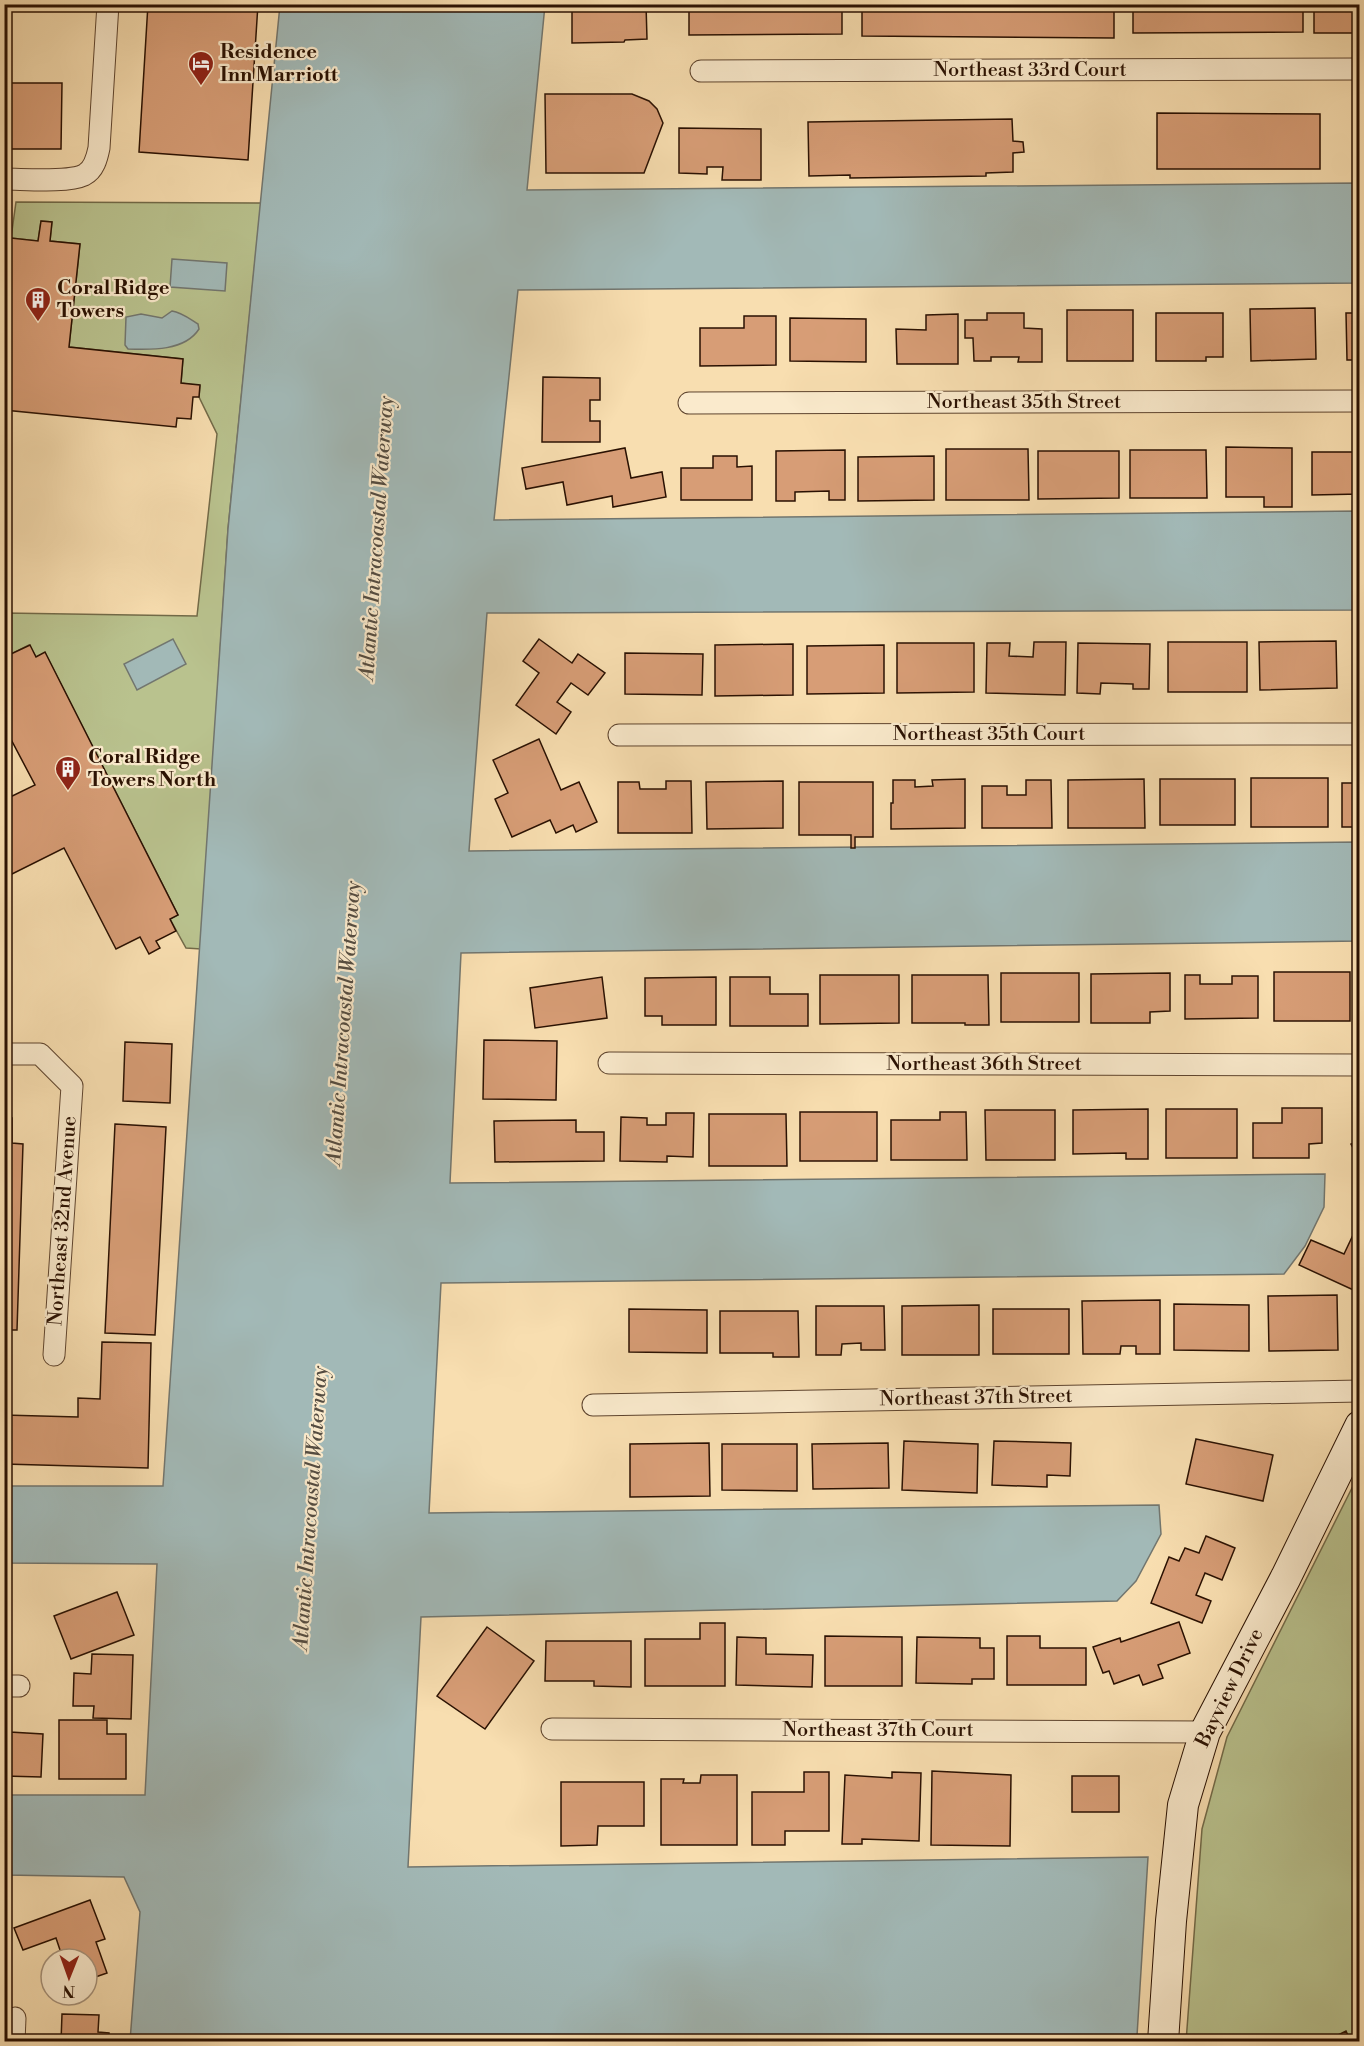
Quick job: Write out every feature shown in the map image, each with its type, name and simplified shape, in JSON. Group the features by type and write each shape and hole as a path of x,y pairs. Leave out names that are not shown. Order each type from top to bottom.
{"street":[{"path":"4,179 68,179 86,175 96,163 99,148 108,4"},
{"name":"Northeast 33rd Court","path":"701,71 1359,69"},
{"name":"Northeast 35th Street","path":"689,403 1359,401"},
{"name":"Northeast 35th Court","path":"619,735 1359,734"},
{"name":"Northeast 32nd Avenue","path":"4,1054 40,1054 72,1086 54,1355"},
{"name":"Northeast 36th Street","path":"609,1063 1359,1065"},
{"name":"Northeast 37th Street","path":"593,1405 1359,1391"},
{"name":"Bayview Drive","path":"1163,2042 1171,1921 1183,1805 1205,1732 1291,1566 1359,1426"},
{"name":"Northeast 37th Court","path":"552,1729 1205,1732"},
{"path":"14,2042 15,2018"}],"green space":[{"path":"16,202 261,203 228,529 201,949 186,948 170,919 178,915 45,653 36,657 29,645 9,655 7,650 5,651 5,613 197,616 217,434 199,397 200,386 181,383 183,359 69,347 80,244 50,241 52,222 41,221 38,241 11,238"},
{"path":"1359,1474 1359,2041 1186,2042 1202,1829 1227,1737"}],"water":[{"name":"Atlantic Intracoastal Waterway","path":"280,5 545,5 527,190 1359,183 1359,283 518,290 494,520 1359,511 1359,610 487,613 469,851 1359,842 1359,941 461,953 450,1183 1325,1174 1324,1207 1305,1246 1284,1274 441,1283 429,1513 1159,1505 1161,1534 1136,1581 1117,1601 421,1617 408,1867 1148,1857 1137,2036 496,2042 130,2041 140,1912 124,1877 5,1875 5,1795 145,1795 157,1564 5,1563 5,1486 163,1486 228,529"},
{"path":"172,259 227,263 225,291 170,287"},
{"path":"172,311 198,324 199,329 193,336 185,342 167,348 128,349 125,345 126,317 141,314 162,318"},
{"path":"173,639 186,664 137,690 124,664"}],"building":[{"path":"148,4 258,4 248,160 139,152"},
{"path":"572,4 646,4 647,39 572,43"},
{"path":"689,4 842,4 842,34 689,35"},
{"path":"862,4 1114,4 1114,38 862,36"},
{"path":"1133,4 1303,4 1303,32 1133,33"},
{"path":"1314,4 1360,4 1360,33 1314,33"},
{"path":"4,83 62,83 61,149 4,149"},
{"path":"545,94 632,94 649,101 657,109 663,123 644,173 546,173"},
{"path":"1157,113 1320,114 1320,169 1157,169"},
{"path":"1012,119 1013,141 1023,142 1024,152 1013,153 1013,172 986,173 986,176 850,178 850,175 809,176 808,122"},
{"path":"679,128 761,129 761,180 722,180 723,167 707,167 707,174 679,173"},
{"name":"Coral Ridge Towers","path":"41,221 52,222 50,241 80,244 69,347 183,359 181,383 200,385 199,397 193,397 191,419 177,418 176,427 4,410 4,299 11,238 38,241"},
{"path":"1315,308 1316,359 1251,361 1250,309"},
{"path":"1067,310 1133,310 1133,361 1067,361"},
{"path":"987,313 1024,313 1024,328 1042,329 1042,362 1018,362 1019,357 991,357 991,361 974,361 973,338 965,338 965,320 987,320"},
{"path":"1156,313 1223,313 1223,357 1206,357 1206,361 1156,361"},
{"path":"1346,313 1360,313 1360,360 1347,360"},
{"path":"958,314 958,364 897,364 896,329 926,330 926,315"},
{"path":"744,316 776,316 776,365 700,366 700,328 744,328"},
{"path":"790,318 866,319 866,362 790,361"},
{"path":"543,377 600,378 600,400 590,400 590,421 600,421 600,442 542,442"},
{"path":"1226,447 1292,448 1292,507 1264,507 1264,497 1226,497"},
{"path":"625,448 631,478 662,472 666,497 613,507 612,496 567,505 563,482 526,489 522,468"},
{"path":"946,449 1028,449 1029,500 946,500"},
{"path":"845,450 845,500 829,500 829,491 795,492 795,501 776,501 776,451"},
{"path":"1130,450 1206,450 1207,498 1130,498"},
{"path":"1038,451 1119,451 1119,498 1038,499"},
{"path":"1312,452 1360,452 1360,494 1312,495"},
{"path":"713,456 737,456 737,467 752,466 752,500 681,500 681,468 713,468"},
{"path":"934,456 934,500 858,501 858,457"},
{"path":"539,639 572,663 578,654 605,673 588,695 571,683 557,702 571,712 556,734 516,705 539,673 523,661"},
{"path":"1336,641 1337,688 1260,690 1259,642"},
{"path":"1034,642 1066,642 1065,695 986,693 987,643 1010,643 1009,656 1033,657"},
{"path":"1168,642 1247,642 1247,692 1168,692"},
{"path":"897,643 974,643 974,692 897,693"},
{"path":"1078,643 1150,644 1149,689 1133,689 1133,684 1101,683 1100,694 1077,693"},
{"path":"793,644 793,695 715,696 715,645"},
{"path":"1353,644 1360,644 1360,687 1353,687"},
{"name":"Coral Ridge Towers North","path":"30,645 36,657 45,652 178,915 170,919 176,931 156,941 160,948 149,954 140,937 116,949 64,848 4,878 4,800 35,785 4,726 4,651 7,649 9,655"},
{"path":"884,645 884,693 807,694 807,646"},
{"path":"625,653 703,654 702,695 625,694"},
{"path":"539,739 561,790 579,782 597,822 576,832 573,825 556,833 550,820 512,837 495,799 508,793 493,760"},
{"path":"1251,778 1328,778 1328,827 1251,827"},
{"path":"965,779 965,828 891,829 893,780 915,780 915,787 933,786 932,780"},
{"path":"1144,779 1145,828 1068,828 1068,780"},
{"path":"1160,779 1235,779 1235,825 1160,825"},
{"path":"1026,780 1051,780 1052,828 982,828 982,786 1007,786 1007,795 1026,795"},
{"path":"666,781 691,781 692,833 618,833 618,782 639,782 640,789 666,789"},
{"path":"783,781 783,828 707,829 706,782"},
{"path":"799,782 873,782 873,837 855,837 855,848 851,848 851,835 799,835"},
{"path":"1342,783 1360,783 1360,827 1342,827"},
{"path":"1274,972 1350,972 1350,1021 1274,1021"},
{"path":"1001,973 1079,973 1079,1022 1001,1022"},
{"path":"1170,973 1170,1011 1150,1012 1150,1023 1091,1023 1091,974"},
{"path":"820,975 899,975 899,1023 820,1024"},
{"path":"912,975 988,975 989,1025 912,1023"},
{"path":"1185,975 1200,975 1200,984 1232,984 1232,976 1258,976 1258,1018 1185,1019"},
{"path":"602,977 607,1018 535,1028 530,988"},
{"path":"716,977 716,1025 662,1025 662,1016 645,1016 645,978"},
{"path":"730,977 770,977 770,994 808,994 808,1026 730,1026"},
{"path":"484,1040 557,1041 556,1100 483,1099"},
{"path":"125,1042 172,1044 170,1103 123,1101"},
{"path":"1282,1108 1322,1108 1322,1143 1309,1144 1309,1158 1253,1158 1253,1123 1282,1123"},
{"path":"1148,1109 1148,1159 1126,1159 1126,1153 1073,1154 1073,1110"},
{"path":"1166,1109 1237,1109 1237,1158 1166,1158"},
{"path":"985,1110 1055,1110 1055,1160 986,1160"},
{"path":"800,1112 877,1112 877,1161 800,1161"},
{"path":"940,1112 966,1112 967,1160 891,1160 891,1120 940,1120"},
{"path":"666,1113 694,1113 693,1157 667,1156 667,1162 620,1161 621,1117 647,1118 647,1125 666,1125"},
{"path":"709,1114 786,1114 787,1166 709,1166"},
{"path":"4,1118 12,1118 12,1143 23,1144 17,1330 4,1330"},
{"path":"576,1120 576,1132 604,1132 604,1161 495,1162 494,1121"},
{"path":"115,1124 166,1127 155,1335 105,1333"},
{"path":"1360,1140 1360,1161 1351,1144"},
{"path":"1353,1235 1360,1238 1360,1293 1299,1265 1311,1240 1344,1254"},
{"path":"1337,1295 1338,1350 1269,1351 1268,1296"},
{"path":"1160,1300 1160,1354 1136,1354 1136,1346 1121,1346 1120,1354 1083,1354 1082,1301"},
{"path":"1174,1304 1249,1305 1249,1351 1174,1350"},
{"path":"979,1305 979,1355 902,1355 902,1306"},
{"path":"816,1306 884,1306 885,1350 861,1350 861,1343 842,1344 841,1355 816,1355"},
{"path":"629,1309 707,1310 707,1353 629,1352"},
{"path":"993,1309 1069,1309 1069,1354 993,1354"},
{"path":"720,1311 798,1311 799,1357 773,1357 773,1353 720,1353"},
{"path":"102,1342 151,1343 148,1468 4,1464 4,1415 78,1417 78,1398 100,1399"},
{"path":"1196,1439 1273,1455 1263,1501 1186,1484"},
{"path":"904,1441 978,1444 977,1493 902,1490"},
{"path":"994,1441 1071,1443 1070,1476 1047,1475 1047,1487 992,1485"},
{"path":"709,1443 710,1496 630,1497 630,1444"},
{"path":"888,1443 889,1488 813,1489 812,1444"},
{"path":"722,1444 797,1444 797,1491 722,1490"},
{"path":"1206,1536 1235,1548 1222,1580 1205,1573 1196,1595 1211,1601 1202,1623 1151,1603 1169,1557 1179,1561 1185,1548 1199,1553"},
{"path":"117,1592 134,1635 71,1659 54,1616"},
{"path":"1179,1622 1190,1653 1158,1665 1163,1678 1143,1685 1139,1675 1114,1684 1109,1671 1103,1673 1093,1647 1120,1638 1121,1642"},
{"path":"700,1623 725,1623 725,1686 645,1686 645,1639 700,1639"},
{"path":"487,1627 534,1661 485,1729 437,1696"},
{"path":"825,1636 902,1637 902,1686 825,1686"},
{"path":"1007,1636 1040,1636 1040,1648 1086,1648 1086,1685 1007,1685"},
{"path":"737,1637 766,1638 766,1654 813,1655 812,1687 736,1685"},
{"path":"917,1637 980,1638 980,1648 994,1648 994,1679 972,1679 972,1684 916,1683"},
{"path":"546,1641 631,1641 631,1687 594,1686 594,1681 545,1681"},
{"path":"92,1654 133,1655 131,1719 93,1718 94,1706 73,1706 74,1673 91,1674"},
{"path":"59,1720 107,1720 107,1734 126,1734 126,1779 59,1779"},
{"path":"4,1726 10,1726 10,1732 43,1734 41,1777 4,1776"},
{"path":"932,1771 1011,1775 1010,1846 931,1845"},
{"path":"804,1772 829,1772 829,1831 785,1831 785,1845 752,1845 752,1792 804,1792"},
{"path":"892,1772 921,1773 919,1841 862,1839 862,1844 842,1844 845,1775 892,1778"},
{"path":"701,1775 737,1775 737,1845 661,1845 661,1779 684,1779 683,1783 700,1783"},
{"path":"1072,1776 1119,1776 1119,1812 1072,1812"},
{"path":"561,1782 644,1782 644,1826 598,1826 597,1845 561,1846"},
{"path":"90,1900 105,1939 96,1942 98,1947 59,1947 56,1938 23,1950 14,1928"},
{"path":"99,1950 107,1973 99,1976"},
{"path":"62,2014 99,2015 98,2032 109,2033 109,2042 61,2042"},
{"path":"1346,2031 1351,2042 1324,2042"}],"place":[{"name":"Residence Inn Marriott","path":"201,87"},
{"name":"Coral Ridge Towers","path":"38,323"},
{"name":"Coral Ridge Towers North","path":"68,792"}]}
